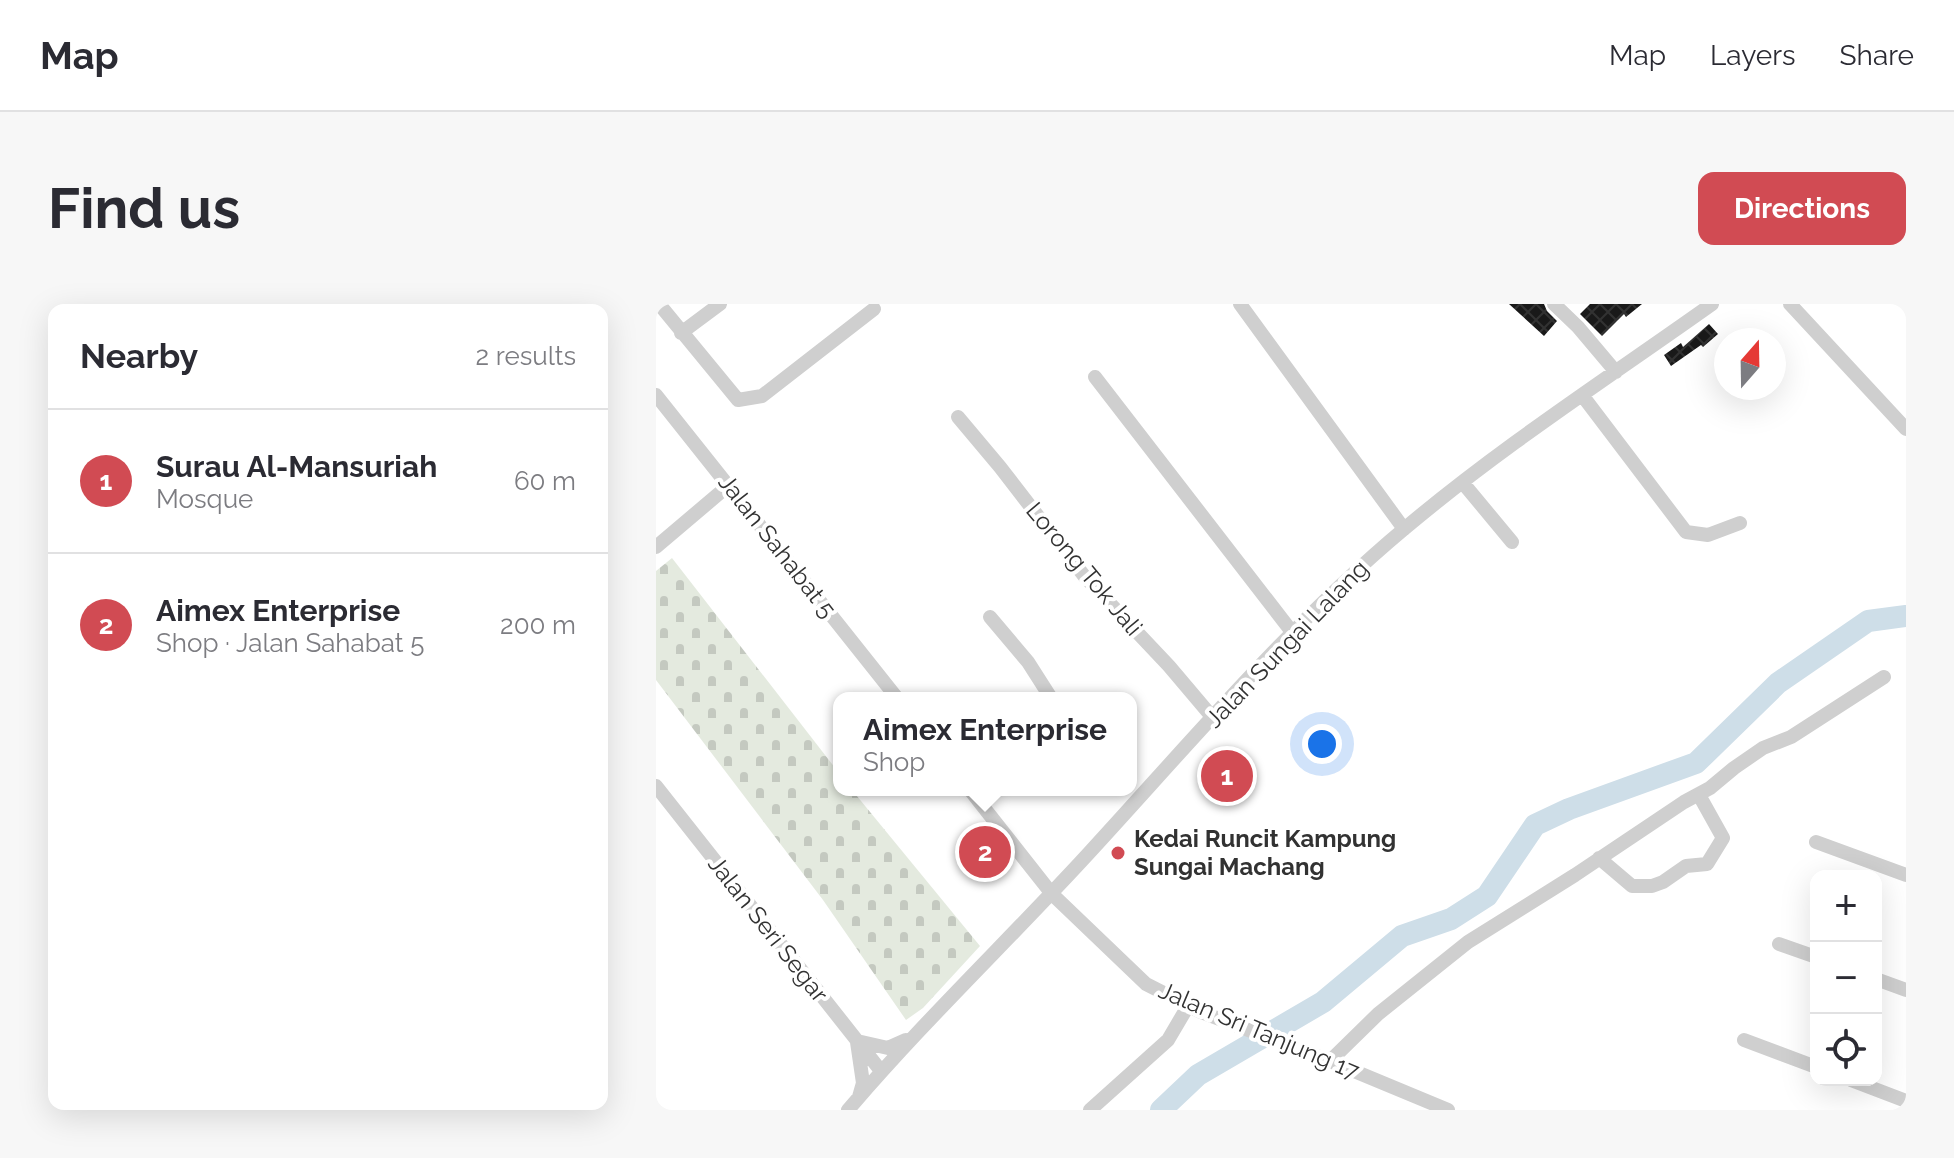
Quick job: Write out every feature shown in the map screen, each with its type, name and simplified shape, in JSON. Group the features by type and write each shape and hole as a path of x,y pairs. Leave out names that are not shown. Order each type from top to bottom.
{"street":[{"path":"659,304 738,400 762,396 874,309"},
{"path":"681,333 720,304"},
{"path":"1240,304 1404,529"},
{"path":"1554,304 1616,372"},
{"path":"1685,304 1696,315"},
{"name":"Jalan Sungai Lalang","path":"1137,791 1213,718 1292,632 1404,529 1582,395 1712,304"},
{"path":"1790,304 1906,429"},
{"path":"1095,377 1292,632"},
{"name":"Jalan Sahabat 5","path":"656,395 892,692"},
{"path":"1582,395 1686,532 1708,535 1740,523"},
{"name":"Lorong Tok Jali","path":"958,417 1085,577 1213,718"},
{"path":"1463,483 1512,542"},
{"path":"656,547 729,485"},
{"path":"990,617 1028,662 1047,692"},
{"path":"1330,1061 1378,1014 1468,942 1699,795 1763,748 1791,737 1884,677"},
{"name":"Jalan Seri Segar","path":"656,786 881,1071"},
{"path":"1599,858 1632,886 1652,886 1686,866 1707,864 1723,838 1699,795"},
{"path":"975,796 1052,894"},
{"name":"Jalan Sungai Lalang","path":"848,1110 914,1036 1052,894 1132,796"},
{"path":"1816,842 1906,875"},
{"name":"Jalan Sri Tanjung 17","path":"1052,894 1146,984 1188,1006 1448,1110"},
{"path":"1779,944 1810,955"},
{"path":"1882,981 1906,990"},
{"path":"1090,1110 1168,1040 1188,1006"},
{"path":"859,1097 863,1083 857,1041 888,1048 914,1036"},
{"path":"1744,1040 1810,1065"},
{"path":"1867,1086 1906,1101"}],"green space":[{"path":"672,558 833,765 833,796 857,796 980,946 923,1008 906,1020 823,900 656,680 656,571"}],"building":[{"path":"1509,304 1544,304 1557,321 1544,336"},
{"path":"1590,304 1642,304 1626,317 1624,314 1602,336 1580,314"},
{"path":"1709,324 1714,330 1714,337 1703,347 1701,345 1671,366 1664,355 1681,343 1683,347"}],"waterway":[{"path":"1161,1110 1198,1075 1323,1002 1402,936 1451,919 1487,896 1535,825 1569,809 1696,763 1778,683 1868,621 1906,616"}],"place":[{"name":"Surau Al-Mansuriah","path":"1227,776"},
{"name":"Aimex Enterprise","path":"985,852"},
{"name":"Kedai Runcit Kampung Sungai Machang","path":"1118,853"}]}
